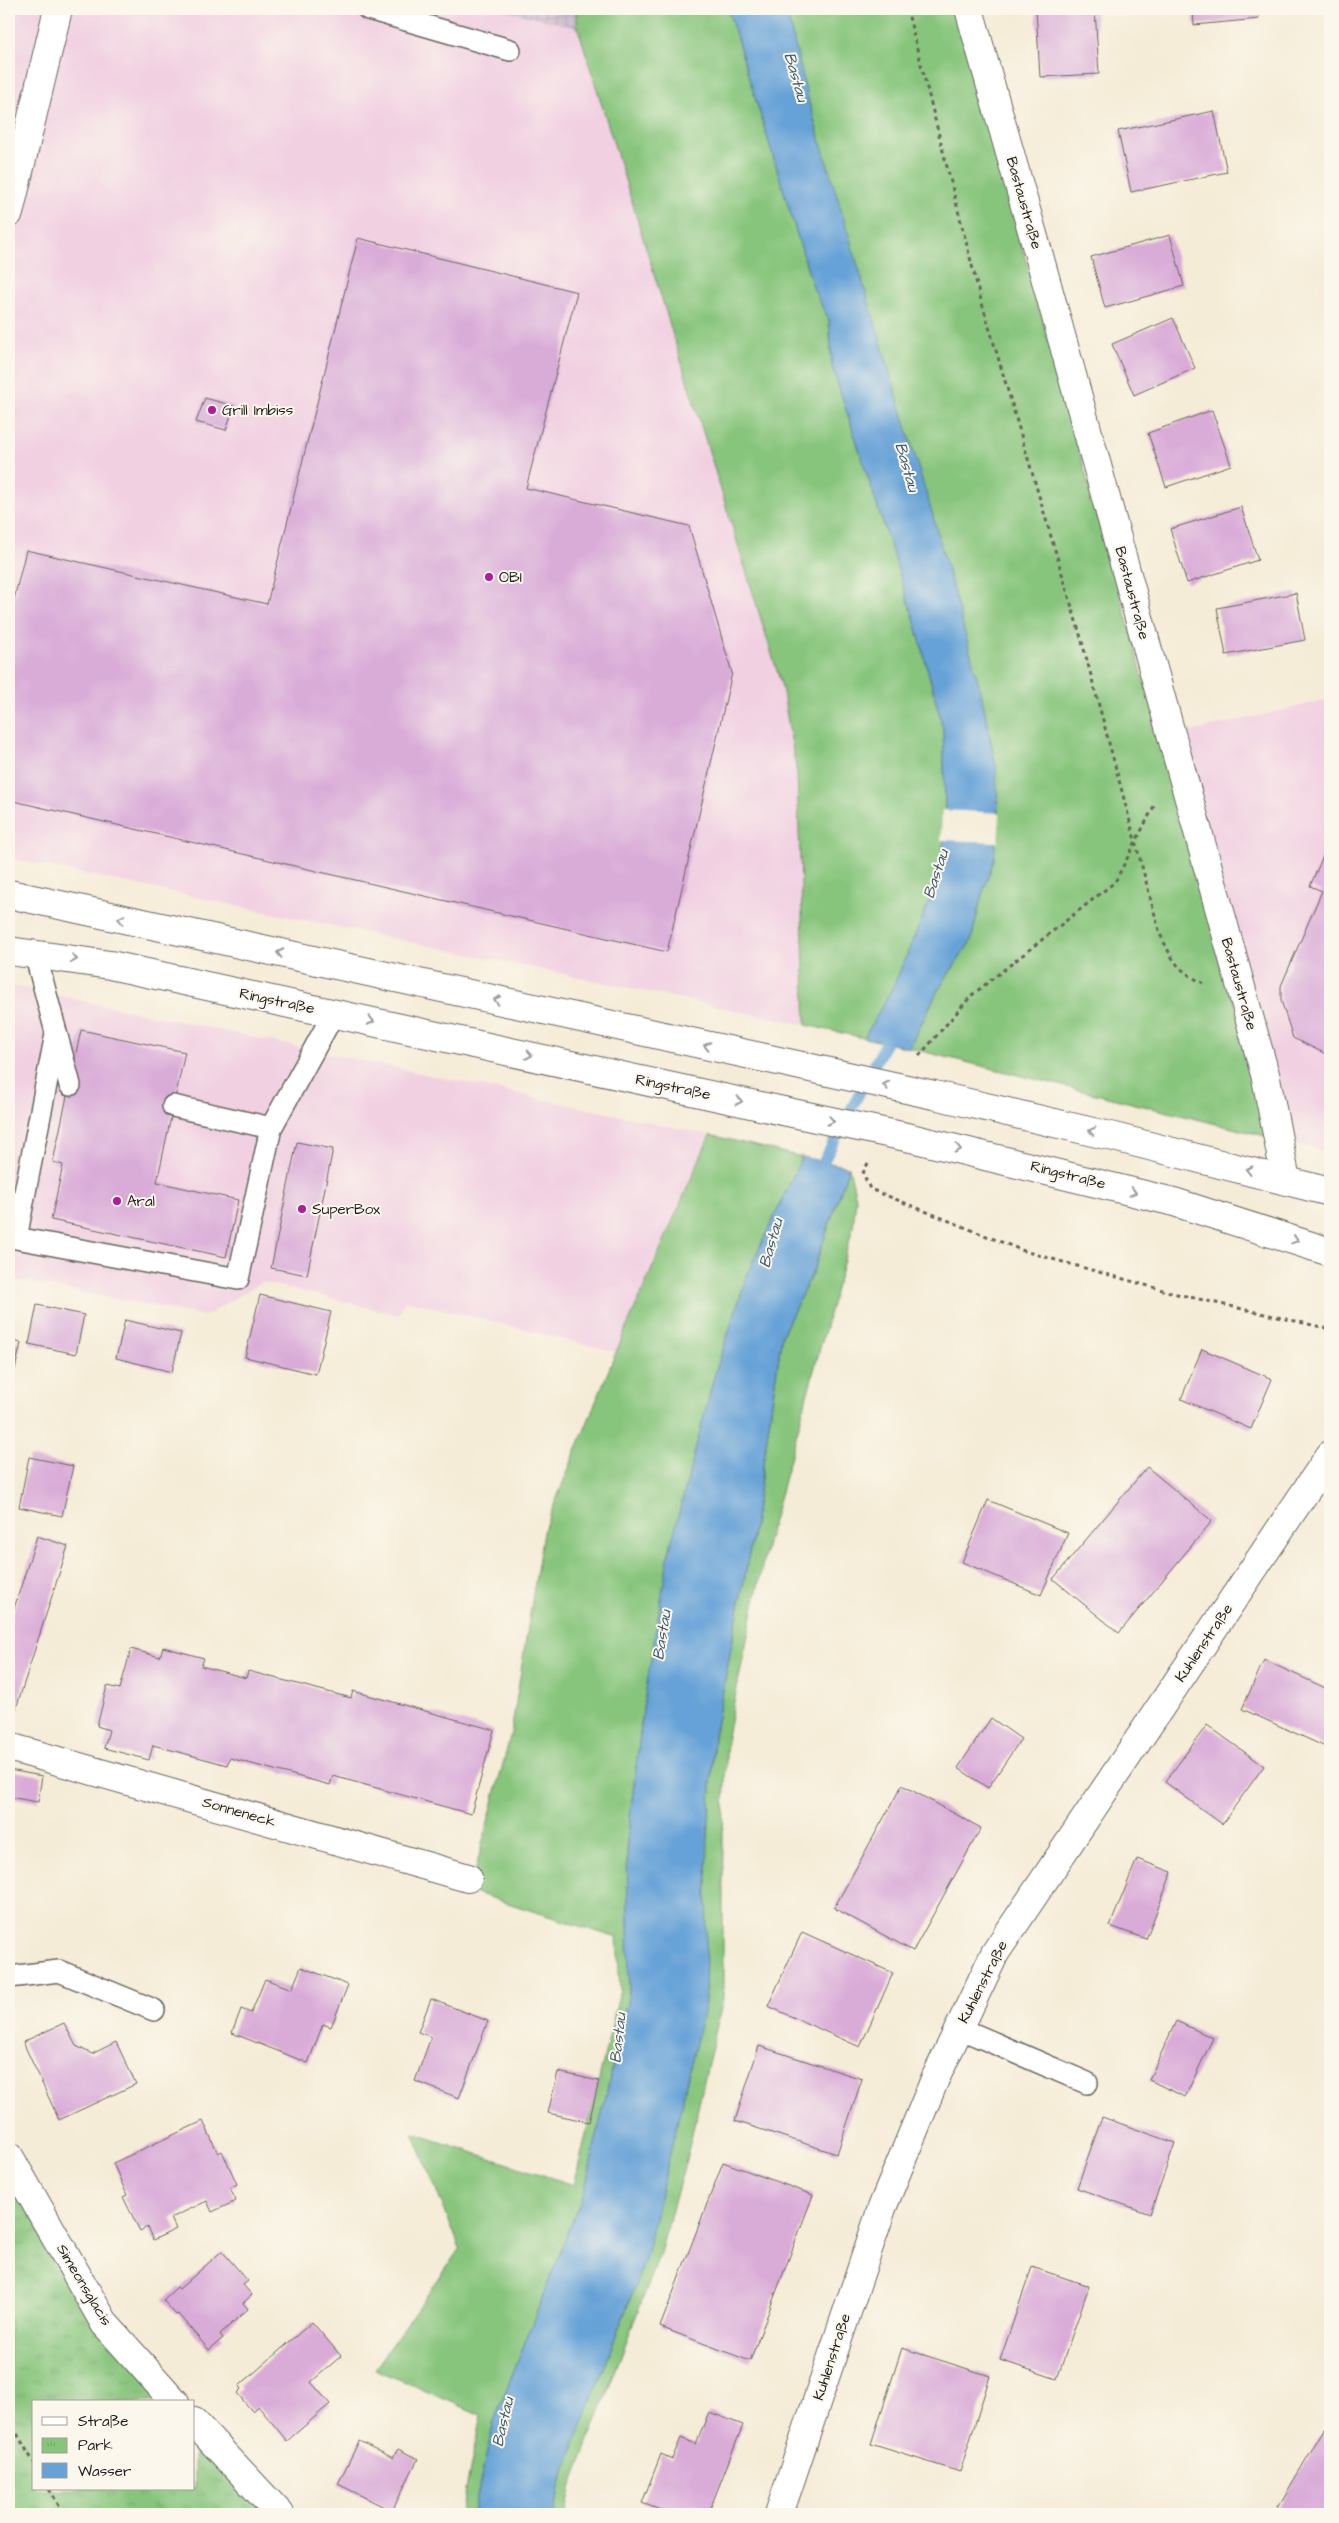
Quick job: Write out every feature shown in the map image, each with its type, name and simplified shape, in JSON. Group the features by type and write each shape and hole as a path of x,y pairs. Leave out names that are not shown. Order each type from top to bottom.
{"street":[{"path":"9,213 58,9"},
{"name":"Bastaustraße","path":"969,9 1266,1078 1286,1180"},
{"path":"9,894 934,1095 1330,1192"},
{"name":"Ringstraße","path":"22,952 110,965 911,1138 1174,1202 1330,1252"},
{"name":"Kuhlenstraße","path":"779,2514 882,2208 959,2028 995,1953 1330,1455"},
{"name":"Sonneneck","path":"9,1747 468,1878"},
{"name":"Simeonsglacis","path":"9,2156 105,2324 173,2400"},
{"path":"195,2423 280,2514"}],"lane":[{"path":"368,9 510,50"},
{"path":"22,952 56,1034 70,1085"},
{"path":"56,1034 16,1238 238,1279 271,1128 334,1013"},
{"path":"173,1106 271,1128"},
{"path":"9,1977 59,1971 154,2010"},
{"path":"959,2028 1088,2083"}],"path":[{"path":"907,9 979,293 1081,638 1160,934 1173,961 1185,974 1244,1004"},
{"path":"9,2420 32,2460"},
{"path":"50,2490 64,2514"}],"shaded area":[{"path":"9,9 499,9 578,28 782,687 797,774 806,1025 9,858"},
{"path":"499,9 576,9 578,28"},
{"path":"1330,699 1330,1152 1273,1138 1160,739"},
{"path":"9,985 710,1135 616,1352 405,1300 399,1315 262,1282 206,1316 9,1279"}],"green space":[{"path":"576,9 728,9 814,290 829,320 832,366 916,625 943,728 945,798 943,855 927,907 894,985 864,1038 806,1025 797,774 782,687 578,28"},
{"path":"786,9 955,9 1273,1138 909,1048 938,990 971,941 981,898 994,860"},
{"path":"710,1135 802,1157 749,1270 714,1377 644,1701 627,1842 629,1993 585,2189 494,2421 473,2514 461,2514 481,2415 375,2369 460,2248 413,2133 574,2185 620,1990 617,1938 470,1891 511,1733 543,1532 616,1352"},
{"path":"849,1167 856,1198 853,1227 767,1543 727,1736 723,1833 723,1999 687,2156 660,2253 572,2485 566,2514 555,2514 559,2486 646,2257 708,1836 714,1737 752,1539 782,1335 813,1272"},
{"path":"9,2156 105,2324 179,2400 32,2400 32,2490 195,2490 195,2416 290,2514 9,2514"}],"water":[{"path":"728,9 786,9 810,106 933,516 981,692 996,767 998,809 994,860 981,898 971,941 938,990 909,1048 864,1038 894,985 927,907 943,855 945,798 943,728 916,625 832,366 829,320 814,290"},
{"path":"802,1157 849,1167 813,1272 782,1335 752,1539 714,1737 708,1836 705,2004 646,2257 559,2486 555,2514 473,2514 494,2421 585,2189 629,1993 627,1842 644,1701 669,1552 714,1377 749,1270"}],"pier":[{"path":"942,810 1000,813 998,842 941,840"}],"building":[{"path":"1036,9 1095,9 1099,74 1040,77"},
{"path":"1193,9 1258,9 1259,19 1194,25"},
{"path":"1214,111 1227,172 1131,192 1118,131"},
{"path":"1170,235 1184,286 1105,308 1091,257"},
{"name":"OBI","path":"358,238 577,292 526,488 689,526 732,673 667,952 9,800 9,620 26,550 267,604"},
{"path":"1173,318 1195,368 1134,395 1112,344"},
{"path":"205,398 234,406 226,430 196,422"},
{"path":"1212,410 1231,465 1166,487 1148,433"},
{"path":"1241,507 1258,560 1187,583 1170,529"},
{"path":"1296,593 1305,640 1226,655 1217,608"},
{"path":"1330,840 1330,1056 1293,1038 1281,1000 1281,986 1322,891 1310,886"},
{"path":"81,1030 185,1052 157,1182 238,1200 226,1257 51,1220 63,1165 53,1162"},
{"name":"SuperBox","path":"297,1142 333,1149 307,1275 271,1268"},
{"path":"260,1295 331,1312 316,1374 245,1357"},
{"path":"37,1305 84,1315 76,1354 29,1344"},
{"path":"125,1320 181,1333 172,1372 116,1358"},
{"path":"9,1340 21,1343 10,1391 9,1391"},
{"path":"1202,1349 1272,1379 1251,1429 1181,1399"},
{"path":"29,1457 73,1466 62,1516 19,1507"},
{"path":"1147,1467 1212,1521 1119,1633 1053,1579"},
{"path":"988,1500 1068,1533 1041,1595 962,1562"},
{"path":"37,1536 68,1546 11,1724 9,1723 9,1624"},
{"path":"163,1647 204,1658 201,1666 246,1678 248,1671 351,1698 353,1691 494,1730 471,1814 333,1776 330,1785 230,1758 227,1765 153,1745 149,1760 104,1748 109,1730 97,1726 107,1686 120,1689 131,1649 160,1657"},
{"path":"1264,1660 1330,1690 1330,1749 1242,1709"},
{"path":"991,1718 1021,1739 988,1788 958,1768"},
{"path":"1207,1725 1264,1766 1222,1824 1165,1782"},
{"path":"9,1770 42,1776 38,1802 9,1797"},
{"path":"902,1785 981,1828 913,1951 834,1908"},
{"path":"1137,1859 1172,1872 1146,1939 1110,1926"},
{"path":"802,1932 893,1973 860,2047 768,2006"},
{"path":"301,1967 348,1985 331,2027 323,2024 308,2063 232,2033 241,2009 251,2013 265,1979 292,1989"},
{"path":"431,1999 488,2021 459,2098 415,2081 431,2037 418,2032"},
{"path":"1176,2021 1213,2038 1185,2097 1149,2080"},
{"path":"64,2023 76,2046 92,2054 116,2042 136,2084 59,2120 23,2042"},
{"path":"759,2046 862,2079 837,2154 735,2121"},
{"path":"558,2072 599,2081 589,2122 548,2113"},
{"path":"1102,2117 1175,2143 1150,2214 1077,2188"},
{"path":"203,2121 218,2153 222,2151 237,2184 230,2188 236,2201 212,2212 207,2201 171,2218 176,2229 153,2240 147,2227 140,2231 123,2197 127,2195 113,2163"},
{"path":"723,2162 813,2195 750,2361 660,2327"},
{"path":"222,2251 248,2281 243,2285 252,2295 243,2303 248,2309 220,2334 223,2338 209,2350 178,2314 176,2315 163,2300 177,2287 179,2289"},
{"path":"1032,2267 1089,2286 1057,2379 1000,2360"},
{"path":"312,2322 341,2356 311,2382 330,2404 287,2441 258,2406 252,2411 237,2393 241,2389 239,2386"},
{"path":"902,2348 990,2376 960,2472 871,2444"},
{"path":"709,2412 743,2425 708,2514 671,2514 642,2503 661,2454 672,2459 681,2438 696,2444"},
{"path":"1324,2429 1330,2433 1330,2514 1290,2514 1278,2507"},
{"path":"359,2441 393,2458 398,2449 418,2459 392,2511 338,2484"}],"waterway":[{"name":"Bastau","path":"817,1174 892,1031"}],"place":[{"name":"Grill Imbiss","path":"212,410"},
{"name":"OBI","path":"489,577"},
{"name":"Aral","path":"117,1201"},
{"name":"SuperBox","path":"302,1209"}]}
